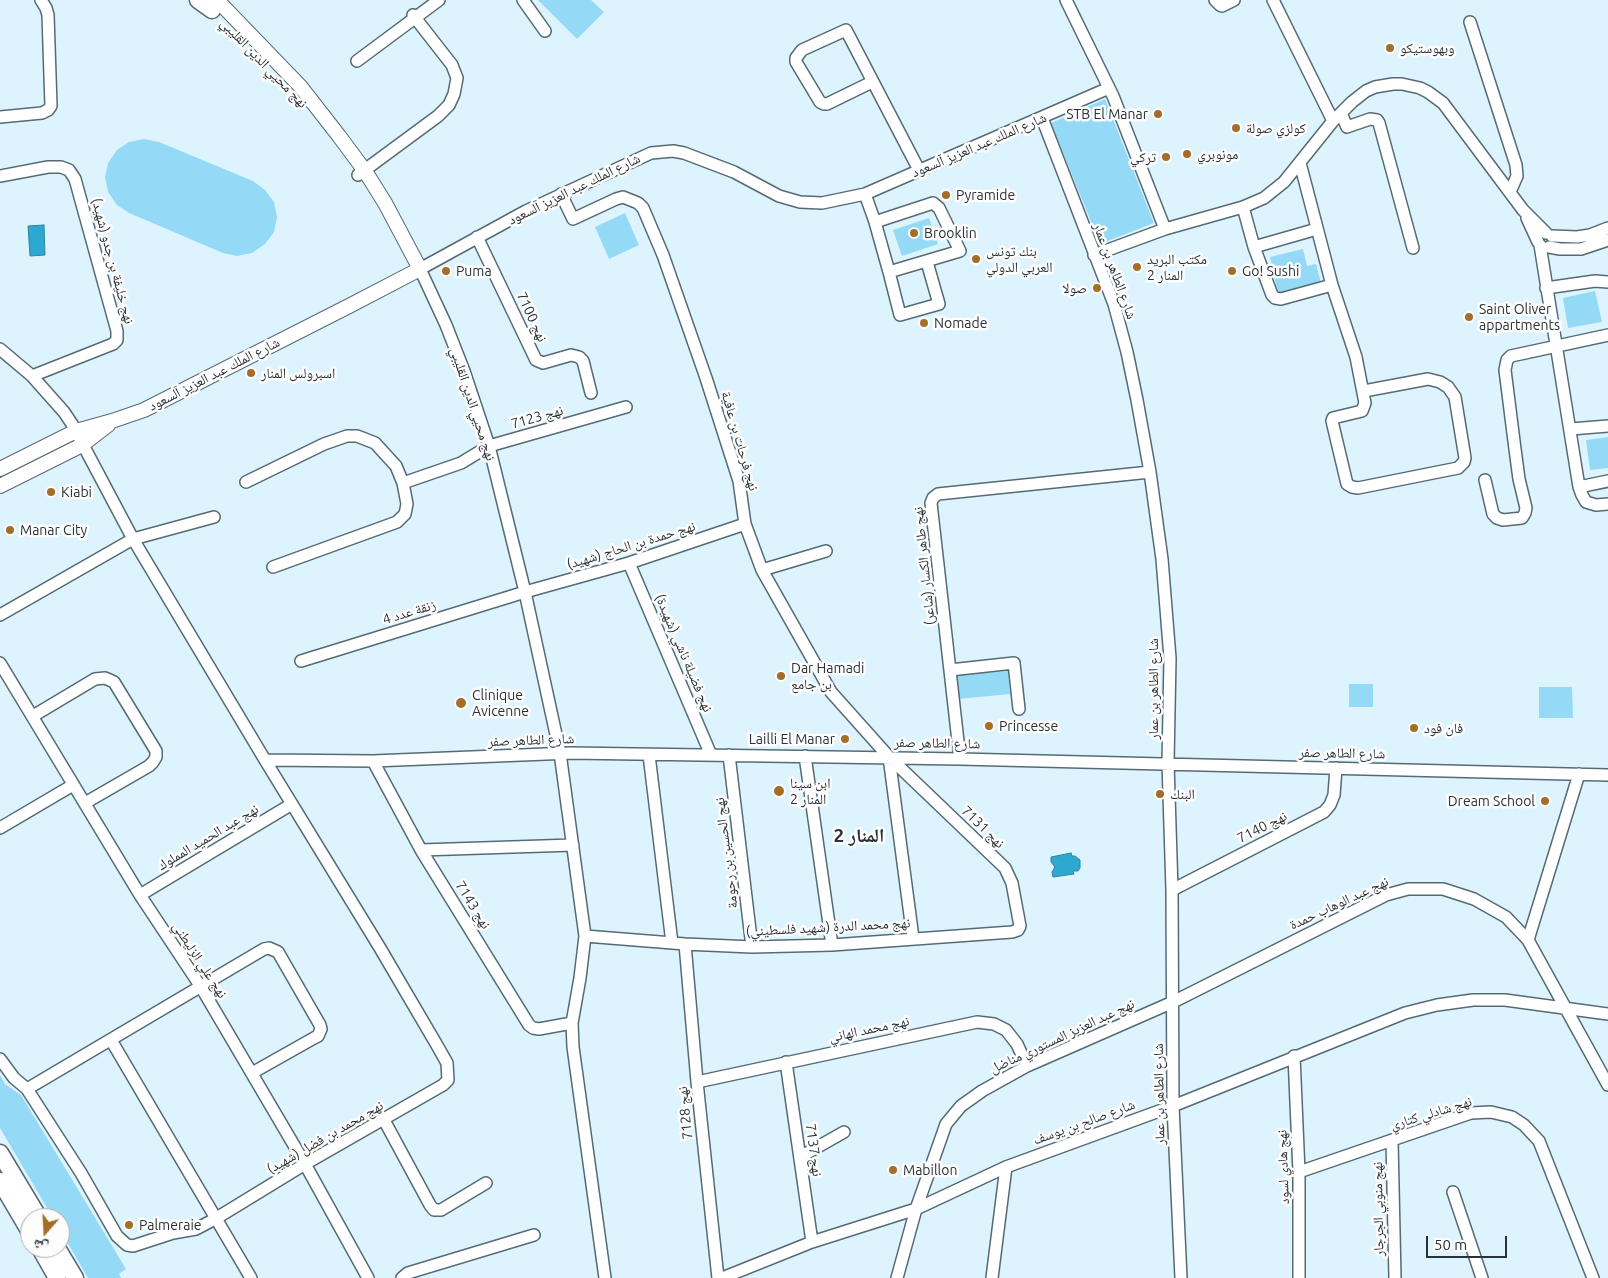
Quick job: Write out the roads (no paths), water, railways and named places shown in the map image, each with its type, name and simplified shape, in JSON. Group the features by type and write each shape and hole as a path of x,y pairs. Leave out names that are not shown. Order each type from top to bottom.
{"highway":[{"path":"0,1153 33,1208"},
{"path":"0,1181 20,1215"},
{"path":"46,1258 58,1278"},
{"path":"64,1258 76,1278"}],"main road":[{"name":"نهج محيي الدين القليبي","path":"207,3 265,61 362,173 385,203 420,269"},
{"name":"شارع الملك عبد العزيز آلسعود","path":"112,422 144,410 177,394 420,269"},
{"path":"0,469 76,431 112,422"},
{"path":"0,486 82,445 112,422"}],"street":[{"path":"0,117 42,112 48,110 51,106 48,15 41,0"},
{"path":"357,61 414,16 440,0"},
{"path":"523,0 545,31"},
{"path":"1066,0 1109,88 1165,229"},
{"path":"1215,0 1222,6 1234,0"},
{"path":"1273,0 1337,117 1347,127 1370,119 1377,120 1379,123 1413,248"},
{"path":"362,173 438,116 449,105 454,94 457,78 452,64 414,16"},
{"path":"1470,22 1516,165 1517,176 1510,192"},
{"path":"872,82 824,104 820,102 796,62 796,58 802,50 846,30 919,170"},
{"path":"1094,255 1165,229 1242,207 1264,198 1284,182 1337,117 1359,96 1375,88 1393,84 1420,88 1443,103 1545,241 1546,288 1571,429 1579,487 1586,502 1608,504"},
{"name":"شارع الملك عبد العزيز آلسعود","path":"420,269 561,194 646,154 673,151 715,164 779,196 800,202 822,203 864,194 1109,88"},
{"name":"شارع الطاهر بن عمار","path":"1042,118 1114,304 1127,352 1150,472 1162,559 1170,658 1168,764 1172,890 1173,1106 1181,1278"},
{"path":"1300,163 1332,285 1356,357 1364,391 1365,404 1362,411 1333,418 1332,421 1347,484 1358,488 1458,468 1464,462 1456,397 1448,386 1428,379 1364,391"},
{"name":"نهج خليفة بن جدو (شهيد)","path":"0,176 48,167 61,166 69,170 75,179 117,331 117,340 114,344 32,376"},
{"name":"نهج فرحات بن عافية","path":"561,194 573,219 623,197 638,202 646,214 666,263 731,456 739,481 745,524 762,570 831,692 889,758"},
{"path":"864,194 875,222 900,315 939,304 927,262"},
{"path":"875,222 928,204 936,204 960,251 889,272"},
{"path":"1242,207 1269,290 1275,298 1281,299 1332,285"},
{"path":"1545,241 1590,235 1608,228"},
{"path":"1254,247 1317,229"},
{"name":"نهج 7100","path":"478,237 536,360 543,363 571,355 580,357 583,361 591,394"},
{"path":"1545,241 1570,250 1581,249 1608,240"},
{"name":"نهج محيي الدين القليبي","path":"420,269 446,325 464,371 489,446 525,592 560,753 585,936 572,1023 589,1165 606,1278"},
{"path":"1546,288 1595,281 1608,282"},
{"path":"1485,480 1493,514 1503,520 1522,518 1526,508 1517,469 1505,370 1511,356 1608,334"},
{"path":"0,350 32,376 64,412 133,539 292,804"},
{"name":"نهج 7123","path":"403,483 461,463 489,446 626,407"},
{"path":"1571,429 1608,426"},
{"path":"246,482 324,444 347,436 367,439 375,443 396,466 403,483 407,504 404,514 397,522 273,567"},
{"name":"نهج طاهر الكسار (شاعر)","path":"960,759 931,503 933,498 938,494 1150,472"},
{"path":"1579,487 1608,481"},
{"path":"0,615 133,539 214,517"},
{"name":"نهج حمدة بن الحاج (شهيد)","path":"525,592 629,563 745,524"},
{"path":"762,570 826,551"},
{"name":"نهج فضيلة ناشي (شهيدة)","path":"629,563 711,755"},
{"name":"زنقة عدد 4","path":"301,661 525,592"},
{"name":"نهج علي الزليطني","path":"0,663 140,895 201,987 305,1164 368,1278"},
{"path":"950,670 1014,663 1019,709"},
{"path":"33,716 96,679 105,678 114,682 156,751 154,762 149,766 85,803"},
{"name":"شارع الطاهر صفر","path":"265,760 373,761 560,753 960,759 1608,775"},
{"path":"649,755 672,942"},
{"name":"نهج الحسين بن رحومة","path":"729,755 752,947"},
{"path":"805,756 832,945"},
{"path":"889,758 913,938"},
{"name":"نهج 7131","path":"889,758 1005,868 1012,883 1020,921 1018,930 1012,932"},
{"name":"نهج 7143","path":"373,761 422,850 529,1024 533,1028 539,1029 572,1023"},
{"name":"نهج 7140","path":"1172,890 1324,812 1330,805 1334,795 1336,768"},
{"path":"1528,940 1580,774"},
{"path":"0,828 73,785"},
{"name":"نهج عبد الحميد المملوك","path":"140,895 292,804"},
{"name":"نهج محمد بن فضل (شهيد)","path":"0,1059 14,1078 28,1089 121,1241 133,1246 196,1229 305,1164 443,1086 448,1080 446,1063 438,1047 292,804"},
{"path":"422,850 573,845"},
{"name":"نهج عبد الوهاب حمدة","path":"1172,1002 1386,895 1408,889 1443,889 1474,899 1506,916 1528,940 1608,1085"},
{"name":"نهج محمد الدرة (شهيد فلسطيني)","path":"585,936 752,947 832,945 1012,932"},
{"name":"نهج 7128","path":"685,944 697,1082 718,1278"},
{"path":"28,1089 264,949 274,949 278,952 320,1025 320,1029 318,1036 252,1073"},
{"name":"شارع صالح بن يوسف","path":"722,1278 812,1242 916,1210 1006,1167 1173,1106 1405,1013 1437,1005 1473,1000 1505,1000 1608,1014"},
{"name":"نهج عبد العزيز المستوري مناضل","path":"897,1278 916,1210 946,1124 961,1106 1027,1066 1172,1002"},
{"name":"نهج محمد الهاني","path":"697,1082 977,1022 994,1024 1006,1030 1017,1044 1027,1066"},
{"path":"111,1040 251,1278"},
{"name":"نهج هادي لسود","path":"1294,1056 1299,1172 1300,1278"},
{"name":"نهج 7137","path":"786,1062 812,1242"},
{"name":"نهج شادلي كتاري","path":"1299,1172 1471,1113 1491,1112 1512,1117 1524,1125 1539,1141 1593,1278"},
{"path":"384,1120 434,1210 441,1210 486,1183"},
{"path":"800,1157 844,1132"},
{"name":"نهج منوبي الجرجار","path":"1392,1140 1395,1278"},
{"path":"992,1278 1006,1167"},
{"path":"1454,1192 1482,1278"},
{"path":"402,1278 408,1273 534,1235"}],"place":[{"name":"وبهوستيكو","path":"1390,48"},
{"name":"STB El Manar","path":"1158,114"},
{"name":"كولزي صولة","path":"1236,128"},
{"name":"مونوبري","path":"1187,154"},
{"name":"تركي","path":"1166,157"},
{"name":"Pyramide","path":"946,195"},
{"name":"Brooklin","path":"914,233"},
{"name":"بنك تونس العربي الدولي","path":"976,259"},
{"name":"مكتب البريد المنار 2","path":"1137,267"},
{"name":"Puma","path":"446,271"},
{"name":"Go! Sushi","path":"1232,271"},
{"name":"صولا","path":"1097,288"},
{"name":"Saint Oliver appartments","path":"1469,317"},
{"name":"Nomade","path":"924,323"},
{"name":"اسبرولس المنار","path":"251,373"},
{"name":"Kiabi","path":"51,492"},
{"name":"Manar City","path":"10,530"},
{"name":"Dar Hamadi بن جامع","path":"781,676"},
{"name":"Clinique Avicenne","path":"461,703"},
{"name":"Princesse","path":"989,726"},
{"name":"فان فود","path":"1414,728"},
{"name":"Lailli El Manar","path":"845,739"},
{"name":"ابن سينا المنار 2","path":"779,791"},
{"name":"البنك","path":"1160,794"},
{"name":"Dream School","path":"1545,801"},
{"name":"Mabillon","path":"893,1170"},
{"name":"Palmeraie","path":"129,1225"}],"district":[{"name":"المنار 2","path":"859,836"}]}
